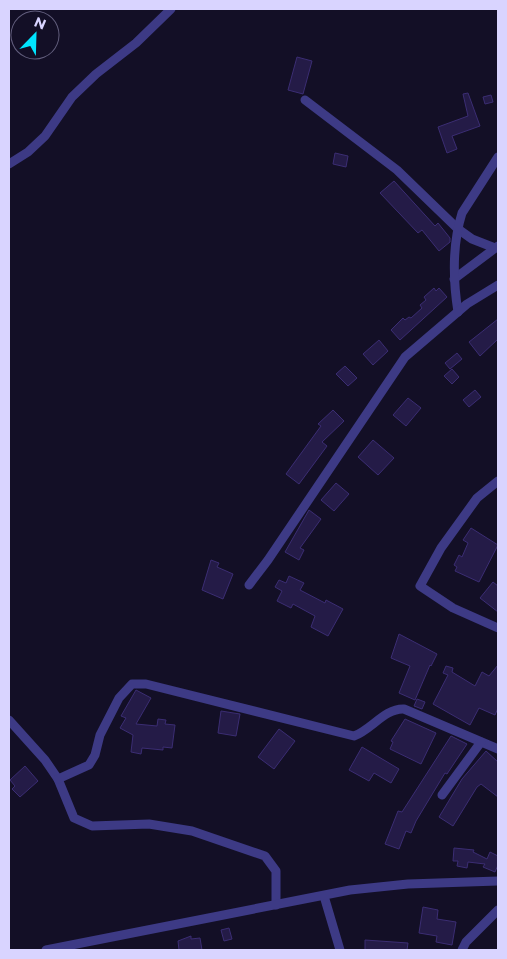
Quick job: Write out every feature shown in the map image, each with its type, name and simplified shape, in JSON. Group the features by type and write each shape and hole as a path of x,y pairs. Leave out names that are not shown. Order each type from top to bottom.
{"street":[{"path":"9,164 28,152 45,136 72,97 96,74 136,43 171,9"},
{"path":"305,100 397,170 458,229 472,239 496,247"},
{"path":"458,312 454,279 458,229 462,213 498,157"},
{"path":"454,279 496,247"},
{"path":"249,584 268,560 345,443 405,357 458,312 498,285"},
{"path":"498,481 477,498 441,548 420,586 453,608 498,628"},
{"path":"58,779 89,765 95,755 100,735 119,698 132,684 146,684 354,736 363,733 398,708 404,709 498,749"},
{"path":"9,720 45,760 58,779 74,818 92,826 149,824 192,831 265,856 276,871 276,905"},
{"path":"442,795 481,742"},
{"path":"46,950 324,896 408,884 498,881"},
{"path":"324,896 340,950"},
{"path":"462,950 466,942 498,910"}],"building":[{"path":"297,57 312,61 303,94 288,90"},
{"path":"468,93 480,126 452,136 457,149 447,153 438,127 468,116 463,94"},
{"path":"491,95 493,102 485,104 483,97"},
{"path":"335,153 348,156 346,167 333,164"},
{"path":"394,181 435,226 438,223 450,238 450,242 439,251 422,230 418,233 380,193"},
{"path":"434,288 436,291 439,288 447,297 400,340 391,330 403,318 405,320 409,317 411,318 422,308 420,305 426,300 424,297"},
{"path":"498,319 498,339 480,356 469,342"},
{"path":"379,340 388,351 373,365 363,354"},
{"path":"457,353 462,359 450,369 445,363"},
{"path":"345,366 357,378 348,386 336,374"},
{"path":"452,369 459,377 452,384 444,376"},
{"path":"475,390 481,397 469,407 463,400"},
{"path":"408,398 421,408 406,426 393,415"},
{"path":"333,410 344,421 322,442 327,446 299,484 286,474 321,426 318,424"},
{"path":"373,440 394,458 378,475 358,457"},
{"path":"336,483 349,494 334,511 321,500"},
{"path":"309,510 321,519 300,548 304,550 299,560 285,552"},
{"path":"471,528 498,545 479,582 455,571 457,567 454,565 459,555 462,557 468,543 463,540"},
{"path":"211,560 219,563 217,567 233,574 223,599 202,590"},
{"path":"289,576 304,583 300,590 325,603 326,600 343,609 328,636 311,627 315,616 293,604 291,608 277,601 282,591 275,587 279,580 286,583"},
{"path":"493,582 498,586 498,612 480,598"},
{"path":"399,634 437,654 430,665 415,700 399,693 410,666 391,658"},
{"path":"498,665 498,708 495,715 479,708 470,725 433,704 448,675 443,673 446,666 453,668 452,672 475,686 482,672 489,676"},
{"path":"136,690 151,698 136,724 157,726 158,719 166,720 165,724 175,725 172,748 163,747 163,750 142,748 141,754 131,752 133,735 120,728 126,718 121,716"},
{"path":"417,699 425,702 422,709 414,706"},
{"path":"221,711 240,714 236,736 218,733"},
{"path":"405,719 436,733 421,764 390,749 393,742 391,741"},
{"path":"279,729 295,741 274,769 258,757"},
{"path":"451,736 467,744 447,774 445,773 416,821 411,833 406,831 399,849 385,844 398,811 402,812"},
{"path":"362,747 399,769 391,783 374,773 369,781 349,770"},
{"path":"486,751 498,762 498,797 481,784 477,787 453,826 439,817 462,779"},
{"path":"25,766 38,781 20,797 12,789 15,786 10,780"},
{"path":"454,848 474,850 473,852 487,859 490,852 498,856 498,865 495,872 483,867 485,864 468,862 467,868 457,866 458,861 453,861"},
{"path":"423,907 438,910 437,919 456,922 452,945 436,942 437,936 419,933"},
{"path":"229,928 232,939 224,941 221,930"},
{"path":"191,936 191,939 200,938 202,950 179,950 178,941"},
{"path":"365,940 408,943 407,950 365,950"}]}
